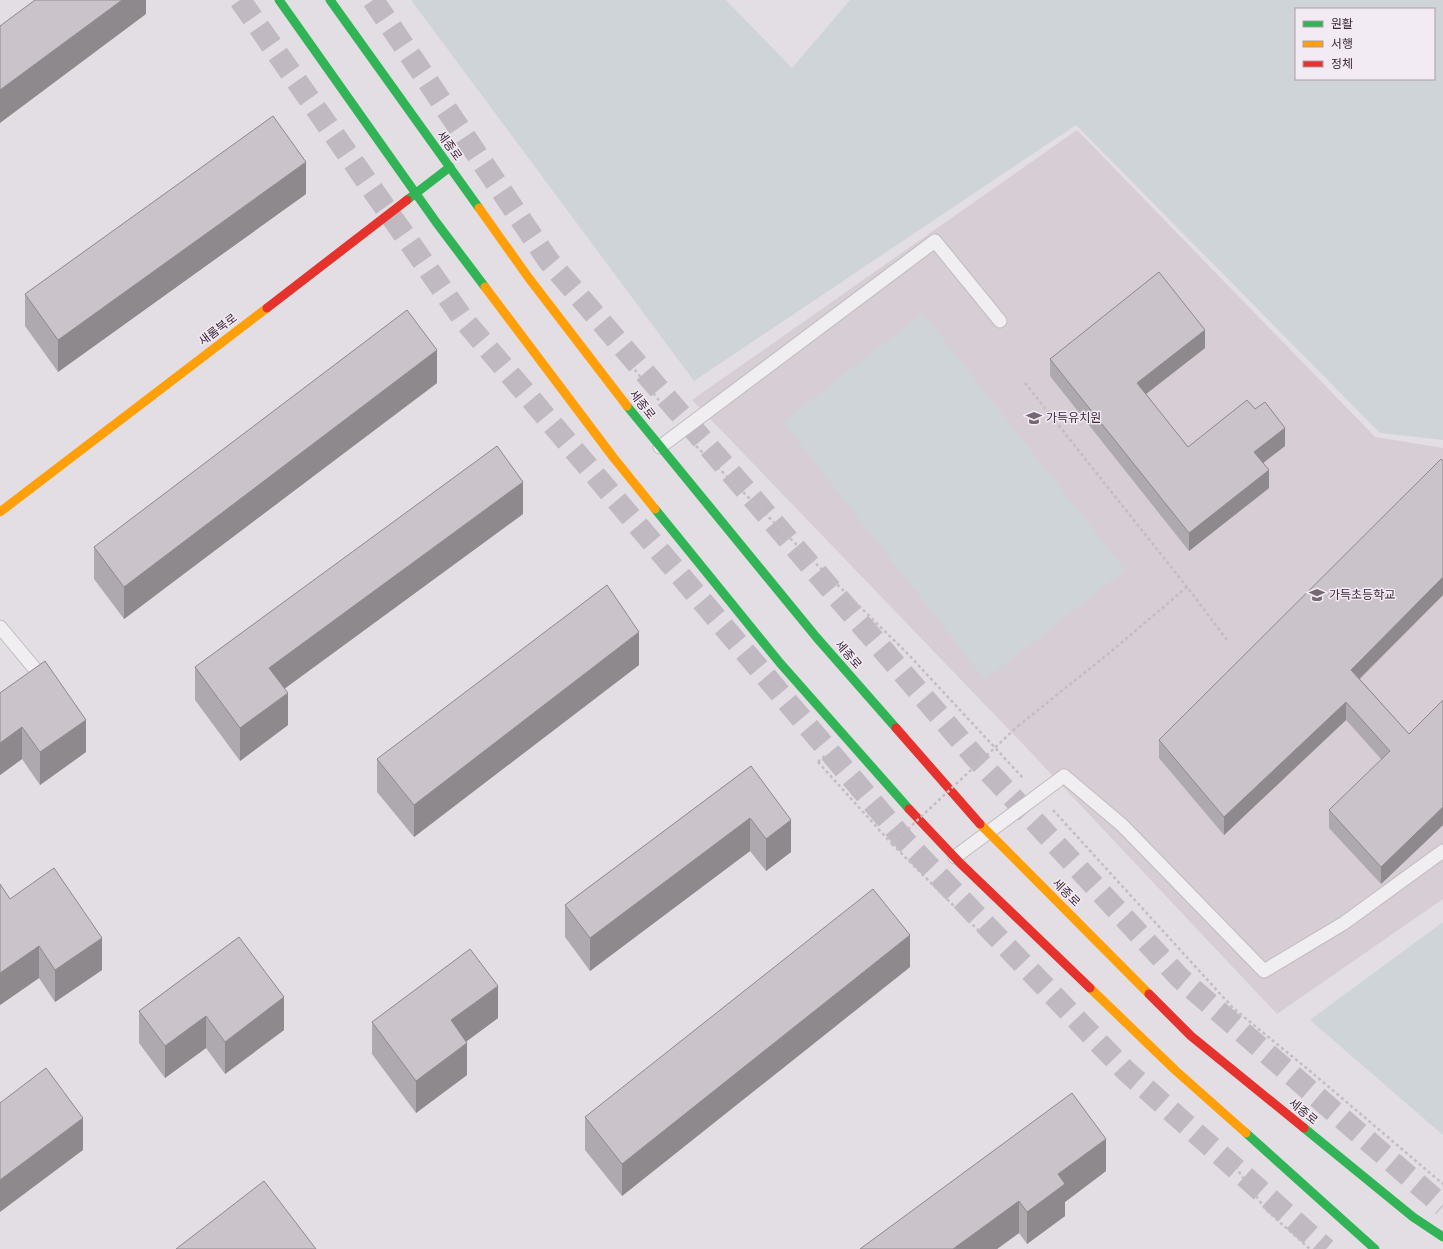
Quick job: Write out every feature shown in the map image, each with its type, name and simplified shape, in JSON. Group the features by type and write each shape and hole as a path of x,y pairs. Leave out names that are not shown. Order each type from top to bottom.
{"main road":[{"path":"279,0 436,222 612,457 780,663 915,815 955,857 1175,1070 1376,1249"},
{"name":"세종로","path":"330,0 528,277 660,447 817,638 988,833 1191,1036 1413,1217 1443,1237"},
{"name":"새롬북로","path":"0,512 450,168"}],"lane":[{"path":"660,447 935,241 1000,321"},
{"path":"0,627 51,688"},
{"path":"955,857 1064,776 1122,825 1264,971 1344,923 1443,851"}],"path":[{"path":"628,361 694,445 907,653 1233,1008 1443,1184"},
{"path":"1025,383 1187,587 1227,640"},
{"path":"892,844 1018,726 1108,654 1187,587"},
{"path":"818,762 892,844 978,930"}],"shaded area":[{"path":"411,0 726,0 792,68 850,0 1443,0 1443,440 1380,433 1076,125 694,381"},
{"path":"1077,130 1375,437 1443,448 1443,899 1277,1014 1021,742 692,400"},
{"path":"923,313 1125,570 985,680 783,422"},
{"path":"1443,922 1443,1135 1310,1020"}],"building":[{"path":"35,0 122,0 0,90 0,26"},
{"path":"273,116 306,162 58,340 25,294"},
{"path":"1159,272 1205,330 1137,383 1188,447 1247,400 1255,409 1265,402 1285,428 1254,452 1269,470 1189,533 1050,359"},
{"path":"407,310 437,350 124,587 94,547"},
{"path":"497,446 523,482 269,668 288,693 240,728 195,667"},
{"path":"1441,459 1443,461 1443,577 1351,670 1409,734 1443,700 1443,807 1381,867 1329,810 1390,751 1346,702 1224,817 1159,740"},
{"path":"607,585 639,632 414,805 377,759"},
{"path":"45,661 86,720 40,752 22,727 0,743 0,693"},
{"path":"751,766 791,820 766,839 750,818 590,938 565,905"},
{"path":"54,868 102,938 55,970 39,946 0,973 0,884 10,899"},
{"path":"873,889 910,935 622,1164 585,1117"},
{"path":"239,937 284,997 225,1042 206,1016 165,1046 139,1011"},
{"path":"470,949 498,986 451,1020 467,1043 416,1081 372,1022"},
{"path":"46,1068 83,1118 0,1180 0,1103"},
{"path":"1072,1093 1106,1139 1058,1174 1065,1184 1027,1212 1019,1201 953,1249 860,1249"},
{"path":"264,1181 316,1249 176,1249"}],"tunnel":[{"path":"240,0 463,319 906,842 1125,1070 1326,1249"},
{"path":"373,0 548,260 975,757 1180,978 1443,1206"}],"traffic: fast":[{"path":"279,0 436,222 485,287"},
{"path":"330,0 479,208"},
{"path":"407,200 450,167"},
{"path":"627,406 817,638 896,728"},
{"path":"655,509 780,663 909,809"},
{"path":"1304,1128 1413,1217 1443,1237"},
{"path":"1246,1133 1375,1249"}],"traffic: slow":[{"path":"479,208 528,277 627,406"},
{"path":"485,287 613,457 655,509"},
{"path":"0,512 267,308"},
{"path":"980,824 1149,994"},
{"path":"1090,988 1175,1070 1246,1133"}],"traffic: jam":[{"path":"267,308 407,200"},
{"path":"896,728 980,824"},
{"path":"909,809 960,863 1090,988"},
{"path":"1149,994 1191,1036 1304,1128"}],"place":[{"name":"가득유치원","path":"1034,418"},
{"name":"가득초등학교","path":"1317,595"}]}
